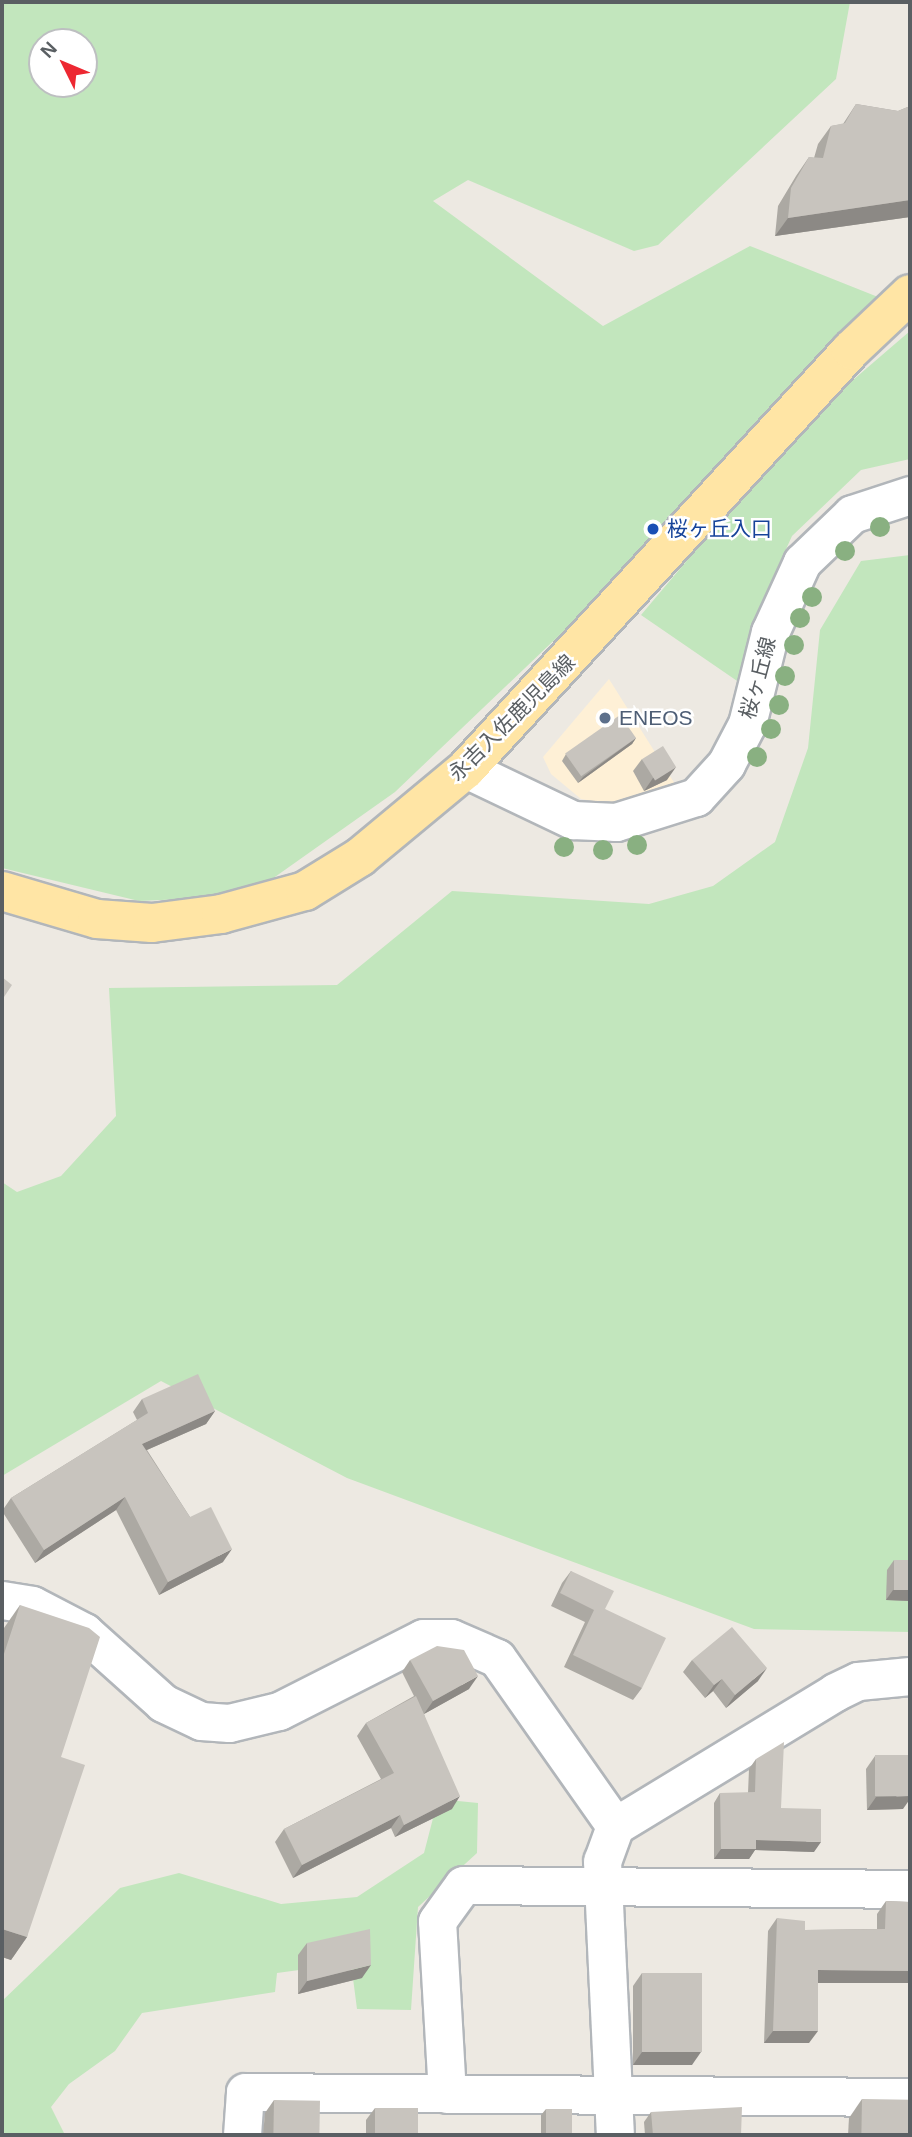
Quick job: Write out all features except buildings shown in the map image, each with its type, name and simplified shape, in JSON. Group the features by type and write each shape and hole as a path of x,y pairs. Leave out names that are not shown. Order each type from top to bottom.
{"main road":[{"name":"永吉入佐鹿児島線","path":"2,891 97,919 152,923 221,914 305,891 360,857 466,769 851,350 910,294"}],"street":[{"name":"桜ヶ丘線","path":"466,769 573,820 616,822 696,797 726,764 747,724 770,632 802,562 852,514 910,495"},
{"path":"2,1600 32,1605 83,1632 163,1703 201,1721 229,1723 279,1711 423,1638 475,1645 513,1674 615,1826"},
{"path":"615,2135 604,1882 605,1845 615,1826 835,1692 858,1681 910,1676"},
{"path":"447,2094 437,1921 451,1894 480,1882 910,1889"},
{"path":"242,2135 245,2092 615,2097 910,2097"}],"shaded area":[{"name":"ENEOS","path":"609,679 675,784 616,805 581,799 551,774 543,757"}],"green space":[{"path":"2,2 850,2 836,79 658,245 634,251 468,180 433,201 603,326 750,246 878,297 659,540 395,792 248,896 139,901 2,868"},
{"path":"910,331 910,459 861,470 792,536 757,613 743,685 641,615 803,423"},
{"path":"910,555 910,1632 754,1629 347,1478 161,1381 2,1476 2,1182 17,1192 61,1176 116,1116 109,988 337,985 452,891 649,904 713,886 775,842 808,748 820,630 861,561"},
{"path":"438,1799 478,1803 477,1853 418,1907 411,2010 357,2009 351,1963 277,1973 275,1992 142,2013 115,2051 69,2084 51,2107 65,2135 2,2135 2,2001 120,1888 179,1873 281,1904 357,1897 424,1853"}],"place":[{"name":"桜ヶ丘入口","path":"653,529"},
{"name":"ENEOS","path":"605,718"}]}
